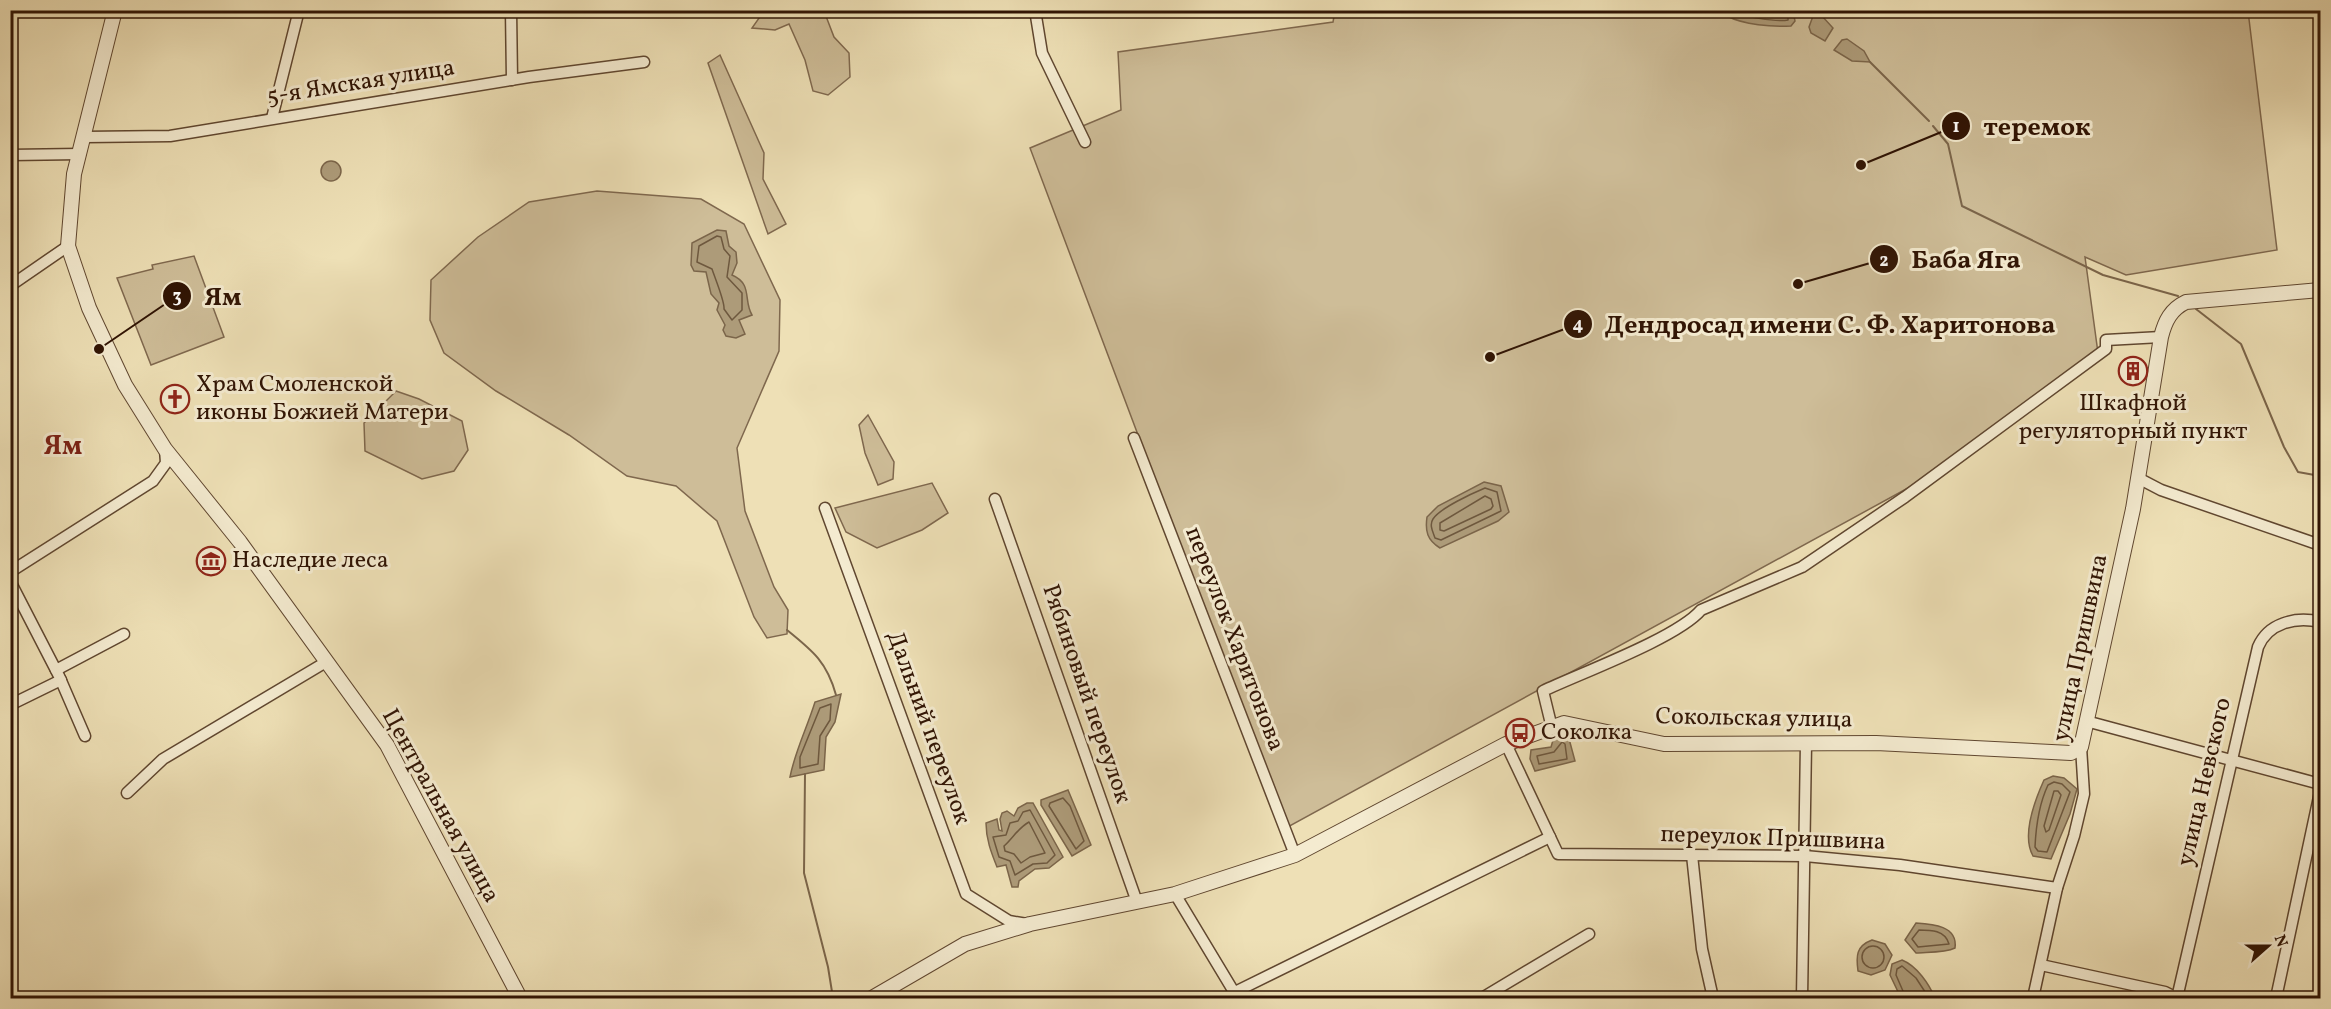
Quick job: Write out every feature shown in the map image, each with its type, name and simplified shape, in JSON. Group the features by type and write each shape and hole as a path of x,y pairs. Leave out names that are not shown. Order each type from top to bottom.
{"street":[{"name":"Центральная улица","path":"115,10 74,174 68,246 89,308 125,385 165,449 240,542 387,745 520,999"},
{"path":"272,118 299,10"},
{"path":"511,10 512,80"},
{"path":"1035,10 1042,53 1085,142"},
{"name":"5-я Ямская улица","path":"85,137 170,136 512,80 644,62"},
{"path":"10,155 80,154"},
{"path":"10,286 68,246"},
{"name":"улица Пришвина","path":"2033,999 2057,888 2074,836 2084,794 2081,747 2138,478 2161,337 2168,318 2176,307 2196,300 2320,290"},
{"path":"1552,728 1543,691 1692,621 1701,610 1802,567 1905,497 2106,349 2106,340 2161,337"},
{"name":"переулок Харитонова","path":"1134,438 1295,855"},
{"path":"10,572 153,481 166,463 165,449"},
{"path":"2138,478 2161,490 2320,545"},
{"name":"Рябиновый переулок","path":"995,499 1137,902"},
{"name":"Дальний переулок","path":"825,508 966,894 1009,921 1030,924"},
{"path":"10,581 59,675 85,736"},
{"name":"улица Невского","path":"2177,999 2258,647 2263,635 2280,624 2320,622"},
{"path":"10,705 124,634"},
{"path":"127,793 163,759 326,662"},
{"path":"2086,721 2320,784"},
{"name":"Сокольская улица","path":"872,999 965,944 1030,924 1175,894 1295,855 1506,744 1564,723 1664,744 1876,743 2071,753 2081,747"},
{"path":"1802,999 1806,743"},
{"path":"1175,894 1234,996 1550,837 1506,744"},
{"path":"2276,999 2320,792"},
{"name":"переулок Пришвина","path":"1550,837 1558,854 1805,856 1900,865 2057,888"},
{"path":"1692,855 1702,949 1713,999"},
{"path":"1486,998 1589,934"},
{"path":"2041,965 2165,992 2177,999"}],"shaded area":[{"path":"764,11 824,11 834,37 849,53 850,77 828,95 813,91 805,60 789,24 775,30 752,28"},
{"path":"1335,11 2248,11 2277,250 2126,275 2085,257 2098,353 1908,488 1286,828 1030,148 1121,110 1118,52 1333,22"},
{"path":"720,55 764,153 763,179 786,224 768,234 708,63"},
{"path":"597,191 701,199 744,224 780,300 779,351 737,448 745,511 774,587 788,610 787,634 767,638 754,617 717,521 676,486 627,476 569,435 496,391 444,353 430,320 431,280 478,237 529,202"},
{"path":"194,256 224,337 151,365 117,278 153,269 152,265"},
{"path":"396,391 419,399 462,421 468,450 454,471 422,479 365,451 364,423"},
{"path":"868,415 894,462 893,479 878,485 865,453 859,425"},
{"path":"932,483 948,513 922,530 877,548 846,532 835,508"}],"water":[{"path":"1726,11 1793,11 1795,21 1791,26 1758,25 1727,16"},
{"path":"1813,16 1822,16 1833,28 1825,41 1811,33 1809,27"},
{"path":"1847,39 1864,51 1870,62 1852,61 1834,50 1842,40"},
{"path":"331,161 338,164 341,171 338,178 331,181 324,178 321,171 324,164"},
{"path":"717,230 726,231 729,246 736,252 737,263 732,275 743,283 752,315 739,320 745,334 736,338 726,336 723,330 725,325 717,310 719,303 711,294 706,272 694,271 691,265 692,243"},
{"path":"1484,482 1501,486 1509,512 1498,521 1440,548 1432,542 1426,527 1427,517 1438,506"},
{"path":"841,694 835,722 826,737 824,770 790,777 815,702"},
{"path":"1568,735 1575,761 1535,771 1530,759 1531,750 1551,747 1554,737"},
{"path":"2053,776 2064,778 2077,789 2070,814 2051,859 2033,856 2028,838 2037,797 2044,780"},
{"path":"1068,790 1091,845 1072,856 1041,805 1041,800"},
{"path":"1027,803 1033,803 1063,857 1049,868 1035,869 1019,881 1018,887 1012,887 1006,865 997,867 988,840 986,823 997,819 999,830 1002,831 1000,819 1002,813 1007,811 1014,816 1018,808"},
{"path":"1916,923 1930,924 1948,931 1953,935 1955,948 1941,952 1916,953 1905,940"},
{"path":"1872,940 1885,944 1892,955 1885,970 1871,975 1858,971 1857,961 1860,948"},
{"path":"1902,960 1913,966 1922,976 1935,998 1901,998 1890,975 1892,964"}],"waterway":[{"path":"1870,62 1929,121"},
{"path":"1933,126 1948,144 1962,206 2103,275 2178,296"},
{"path":"2196,309 2241,344 2284,447 2298,472 2320,476"},
{"path":"787,630 818,658 828,674 836,695"},
{"path":"805,774 804,873 828,967 833,998"}],"place":[{"name":"теремок","path":"1861,165"},
{"name":"Баба Яга","path":"1798,284"},
{"name":"Ям","path":"99,349"},
{"name":"Дендросад имени С. Ф. Харитонова","path":"1490,357"},
{"name":"Шкафной регуляторный пункт","path":"2133,371"},
{"name":"Храм Смоленской иконы Божией Матери","path":"175,399"},
{"name":"Наследие леса","path":"211,561"},
{"name":"Соколка","path":"1520,733"}],"district":[{"name":"Ям","path":"63,447"}]}
